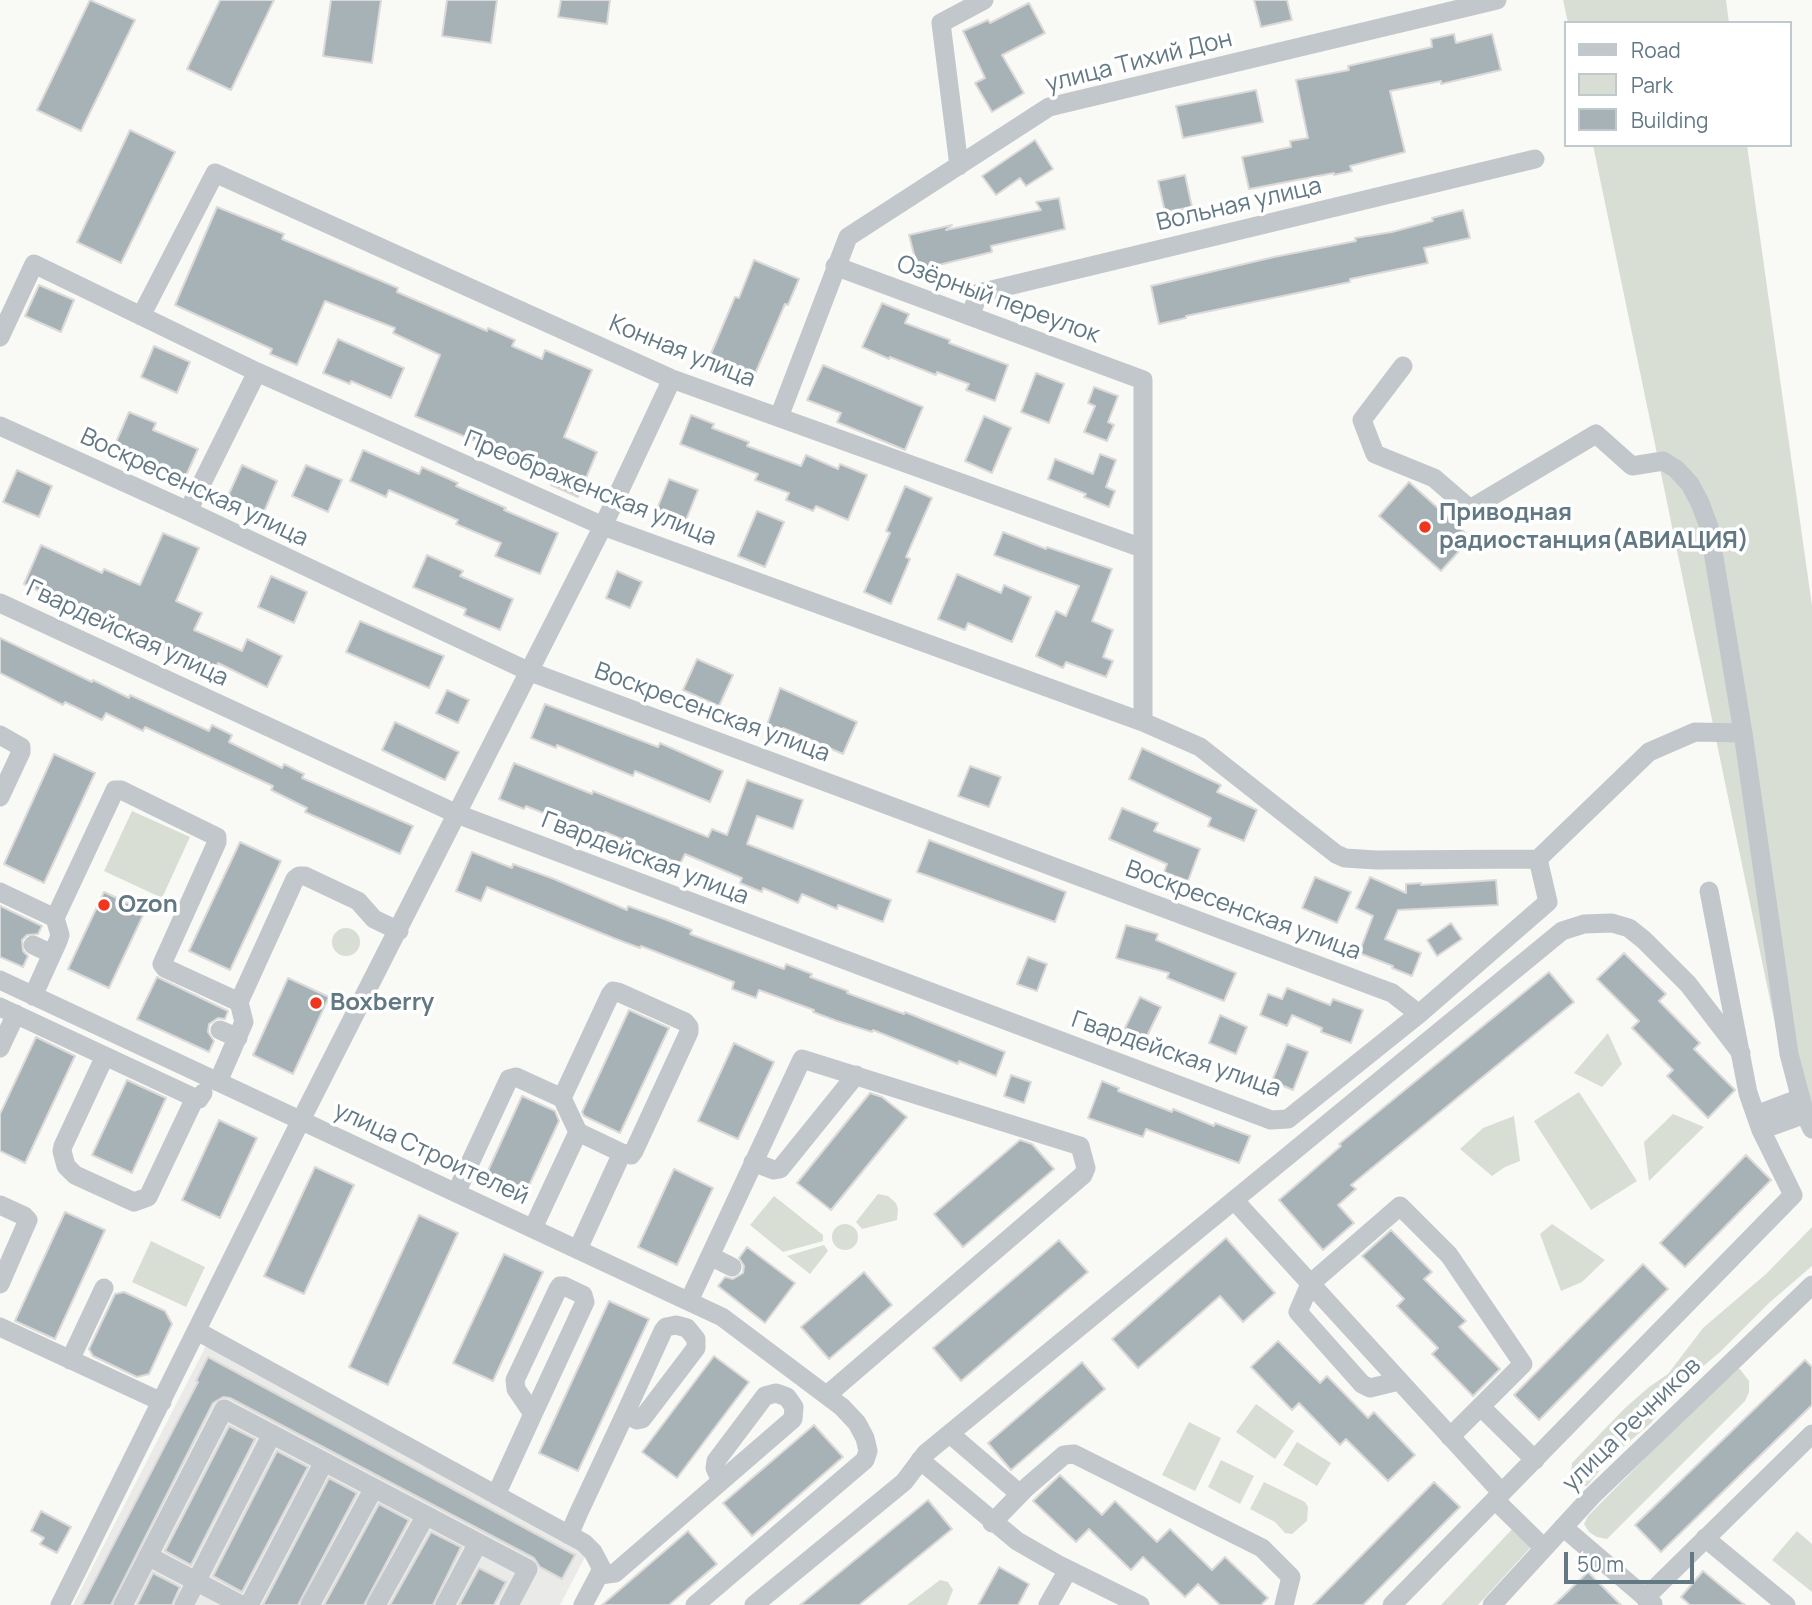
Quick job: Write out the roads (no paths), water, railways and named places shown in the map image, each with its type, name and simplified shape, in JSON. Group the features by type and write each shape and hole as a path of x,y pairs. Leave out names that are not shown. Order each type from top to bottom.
{"street":[{"path":"959,166 941,23 984,0"},
{"name":"улица Тихий Дон","path":"779,417 848,237 1049,107 1497,0"},
{"name":"Вольная улица","path":"970,316 979,293 1535,159"},
{"name":"Конная улица","path":"141,316 215,173 672,379 1142,548"},
{"name":"Преображенская улица","path":"0,337 34,264 257,372 603,526 1143,722 1200,747 1336,854 1345,858 1538,859"},
{"name":"Озёрный переулок","path":"835,267 1143,380 1142,548"},
{"path":"1403,366 1362,420 1375,454 1434,478 1470,509 1596,433 1632,466 1649,461 1663,461 1683,476 1700,503 1709,527 1743,733 1789,1054 1806,1114 1759,1122"},
{"path":"188,511 257,372"},
{"path":"60,1605 301,1120 603,526 672,379"},
{"name":"Воскресенская улица","path":"0,426 528,671 1392,993 1419,1014"},
{"path":"1142,548 1143,722"},
{"name":"Гвардейская улица","path":"0,603 457,814 1271,1119 1288,1119 1419,1014"},
{"path":"1419,1014 1548,902 1538,859 1649,752 1695,732 1743,733"},
{"path":"0,735 21,747 0,797"},
{"path":"33,996 60,935 55,918 116,789 217,837 162,964 165,968 239,1002"},
{"path":"0,1048 8,1010 195,1098 202,1096 238,1038 244,1021 239,1002 295,879 305,876 358,901 374,919 399,930"},
{"path":"1392,1605 1791,1200 1792,1190 1748,1093 1709,891"},
{"path":"0,892 55,918"},
{"path":"754,1605 904,1482 920,1460 950,1434 1562,931 1584,924 1612,923 1629,928 1688,984 1741,1053"},
{"path":"33,945 52,954"},
{"name":"улица Строителей","path":"0,980 722,1317 827,1395 857,1423 868,1451 865,1460 695,1605"},
{"path":"456,1193 512,1076 562,1098 578,1132 622,1153 631,1154 689,1027 613,992 562,1098"},
{"path":"219,1030 238,1038"},
{"path":"105,1056 62,1152 69,1171 86,1180 134,1202 148,1197 195,1098"},
{"path":"689,1301 802,1059 1077,1144 1082,1149 1086,1171 827,1395"},
{"path":"753,1162 775,1170 780,1169 856,1075"},
{"path":"533,1228 578,1132"},
{"path":"578,1249 622,1153"},
{"path":"1234,1200 1501,1495 1553,1538 1649,1601 1705,1538 1812,1434"},
{"path":"0,1205 28,1220 0,1284"},
{"path":"1399,1381 1366,1387 1300,1317 1298,1308 1310,1284 1396,1207 1404,1209 1449,1255 1523,1364 1450,1437"},
{"path":"710,1256 732,1267"},
{"name":"улица Речников","path":"1492,1605 1591,1497 1812,1285"},
{"path":"496,1495 585,1302 583,1295 564,1286 558,1289 515,1380 516,1389 533,1414"},
{"path":"71,1360 104,1288"},
{"path":"569,1535 664,1329 676,1325 687,1328 696,1339 696,1348 642,1419 637,1420 625,1414"},
{"path":"0,1327 162,1402"},
{"path":"197,1331 584,1543 600,1564 600,1574 583,1605"},
{"path":"600,1574 614,1573 721,1481 793,1419 794,1407 787,1397 776,1393 765,1396 716,1461 715,1468 721,1481"},
{"path":"1480,1407 1535,1460"},
{"path":"123,1605 223,1409 528,1569 509,1605"},
{"path":"184,1605 272,1434"},
{"path":"950,1434 1020,1494"},
{"path":"992,1522 1064,1455 1074,1454 1262,1548 1291,1577 1284,1605"},
{"path":"920,1460 1017,1541 1068,1570 1140,1605"},
{"path":"249,1605 324,1462"},
{"path":"310,1605 374,1488"},
{"path":"376,1605 426,1516"},
{"path":"1705,1538 1786,1605"},
{"path":"445,1605 478,1543"},
{"path":"148,1556 241,1605"},
{"path":"1048,1605 1068,1570"}],"place":[{"name":"Приводная радиостанция(АВИАЦИЯ)","path":"1425,527"},
{"name":"Ozon","path":"104,905"},
{"name":"Boxberry","path":"316,1003"}]}
